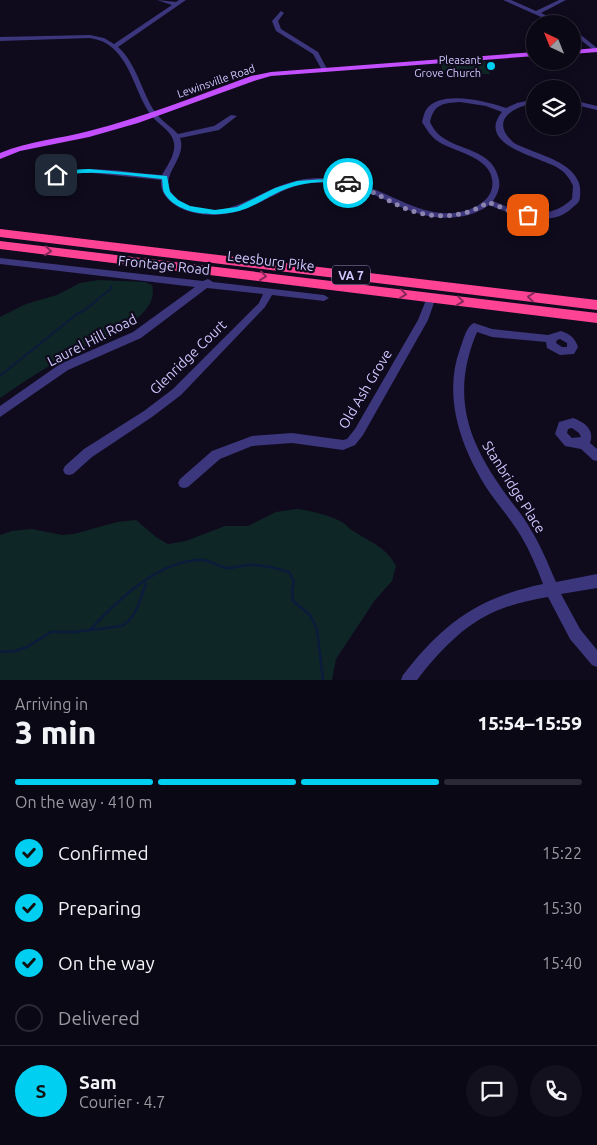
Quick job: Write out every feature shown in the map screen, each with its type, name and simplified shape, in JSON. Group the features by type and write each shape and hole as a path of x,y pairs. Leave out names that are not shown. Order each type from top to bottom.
{"highway":[{"name":"Leesburg Pike","path":"0,233 597,303"},
{"name":"Leesburg Pike","path":"0,245 597,318"}],"main road":[{"path":"581,51 597,50"},
{"name":"Lewinsville Road","path":"0,156 17,148 89,134 263,76 324,69 526,55"}],"street":[{"path":"160,0 177,4"},
{"path":"113,47 183,0"},
{"path":"506,0 544,15"},
{"path":"538,12 563,0"},
{"path":"281,13 275,21 278,30 316,53 324,69"},
{"path":"581,37 597,50"},
{"path":"0,39 96,38 113,47 127,61 153,114 176,137 178,143 177,153 165,178 167,193 176,202 188,208 207,212 239,209 288,186 316,181 335,181 355,185 374,192 404,208 426,214 447,216 466,213 488,202 492,197 496,186 492,170 476,156 437,138 429,130 426,118 434,107 445,102 458,100 481,102 507,111"},
{"path":"488,202 519,214 546,215 567,209 578,196 575,180 566,171 554,163 524,151 506,139 500,130 499,122 507,111 526,103"},
{"path":"581,104 597,108"},
{"path":"176,137 216,128 233,116"},
{"path":"49,178 69,172 89,171 165,178"},
{"name":"Frontage Road","path":"0,261 190,283 207,283 324,298"},
{"name":"Laurel Hill Road","path":"0,412 64,367 137,335 207,283 215,271"},
{"name":"Glenridge Court","path":"69,470 88,453 148,414 177,392 262,305 270,291"},
{"name":"Old Ash Grove","path":"184,483 216,455 252,441 292,438 338,445 351,442 359,432 423,320 431,297"},
{"name":"Stanbridge Place","path":"550,339 492,332 474,327 460,364 459,382 463,424 471,448 496,490 526,532 552,590"},
{"path":"583,443 597,456"},
{"path":"408,680 427,655 455,630 482,611 513,600 597,581"},
{"path":"552,590 577,638 597,660"}],"green space":[{"path":"485,61 490,74 441,73 442,63"},
{"path":"99,280 145,282 152,285 152,298 146,310 134,321 103,339 61,359 0,398 0,317 26,304 57,295 80,283"},
{"path":"297,509 331,517 342,522 384,550 396,566 392,581 375,600 336,659 332,680 0,680 0,535 12,531 32,529 62,535 74,534 117,522 136,520 156,537 168,544 186,541 225,526 248,526 276,512"}],"waterway":[{"path":"0,376 110,290 111,286"},
{"path":"90,630 126,595 155,574 170,567 202,560 225,568 247,565 274,568 289,572 294,581 292,590 293,601 310,615 317,629 323,680"},
{"path":"90,630 122,626 127,622 135,613 146,584"},
{"path":"0,652 15,651 27,647 51,632 90,630"}],"way so far":[{"path":"348,183 374,192 408,209 436,216 457,215 474,211 488,202 519,214 528,215"}],"place":[{"name":"Pleasant Grove Church","path":"491,66"}],"route":[{"path":"56,175 89,171 165,178 164,183 167,193 176,202 188,208 207,212 239,209 277,190 297,183 326,180 348,183"}]}
